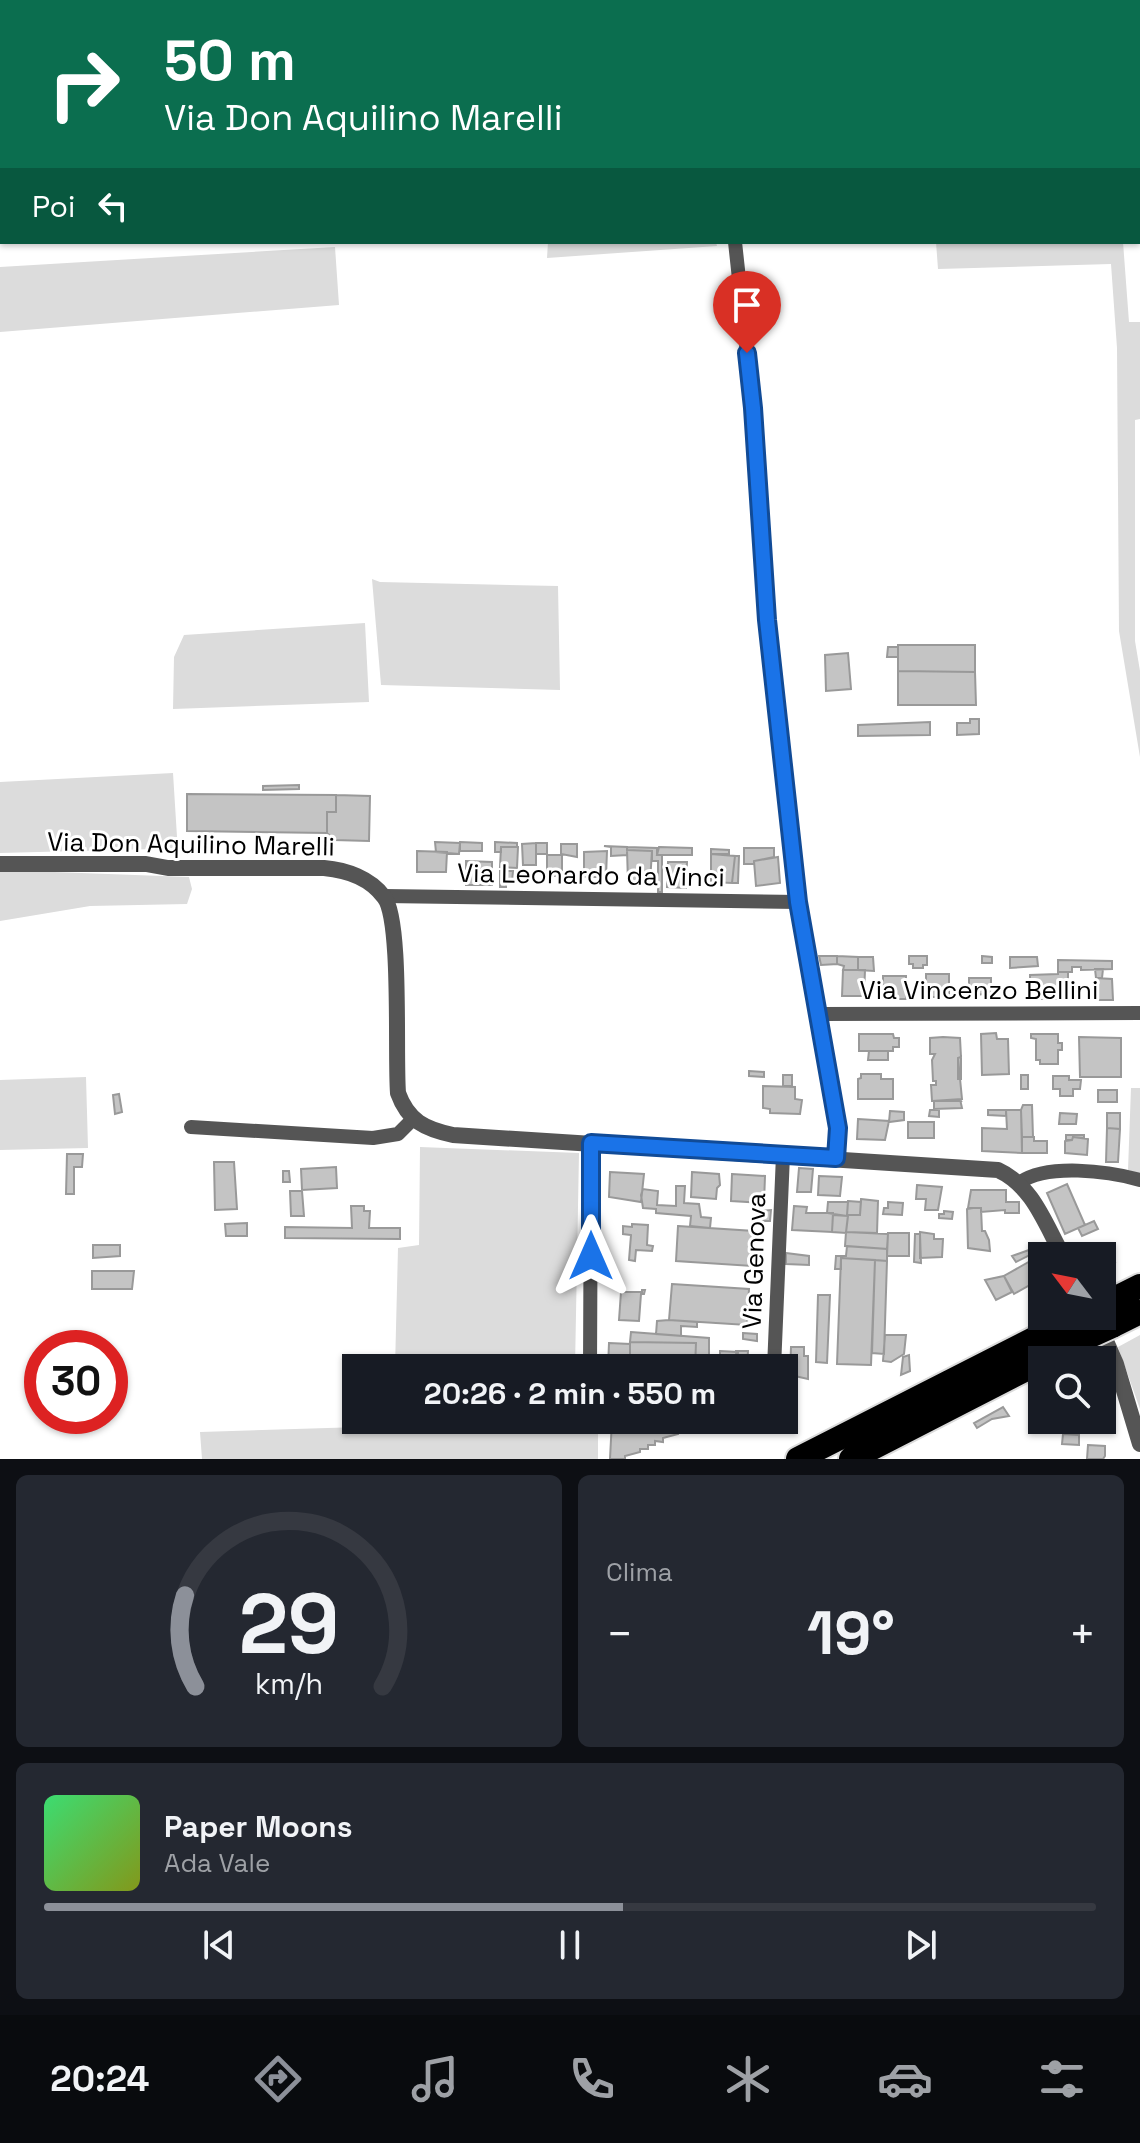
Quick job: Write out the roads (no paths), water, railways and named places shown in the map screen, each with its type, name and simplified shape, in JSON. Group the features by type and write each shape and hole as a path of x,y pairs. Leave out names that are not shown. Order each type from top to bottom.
{"highway":[{"path":"1116,1303 1140,1286"},
{"path":"1116,1315 1140,1312"},
{"path":"798,1459 1070,1330"},
{"path":"1061,1346 1081,1330"},
{"path":"851,1459 1028,1369"}],"street":[{"path":"735,244 753,408 767,620 798,902 838,1128 836,1158"},
{"name":"Via Don Aquilino Marelli","path":"0,864 338,869 358,877 384,896"},
{"path":"384,896 389,906 394,938 398,1093 403,1107 413,1119 432,1131 453,1135 987,1168 998,1170 1019,1183 1031,1197 1055,1242"},
{"name":"Via Leonardo da Vinci","path":"384,896 798,902"},
{"name":"Via Vincenzo Bellini","path":"819,1014 1140,1013"},
{"path":"191,1127 373,1138 391,1137 413,1119"},
{"path":"590,1354 591,1143"},
{"name":"Via Genova","path":"775,1354 783,1155"},
{"path":"1019,1183 1031,1175 1044,1172 1097,1172 1140,1180"},
{"path":"1102,1330 1140,1444"}]}
